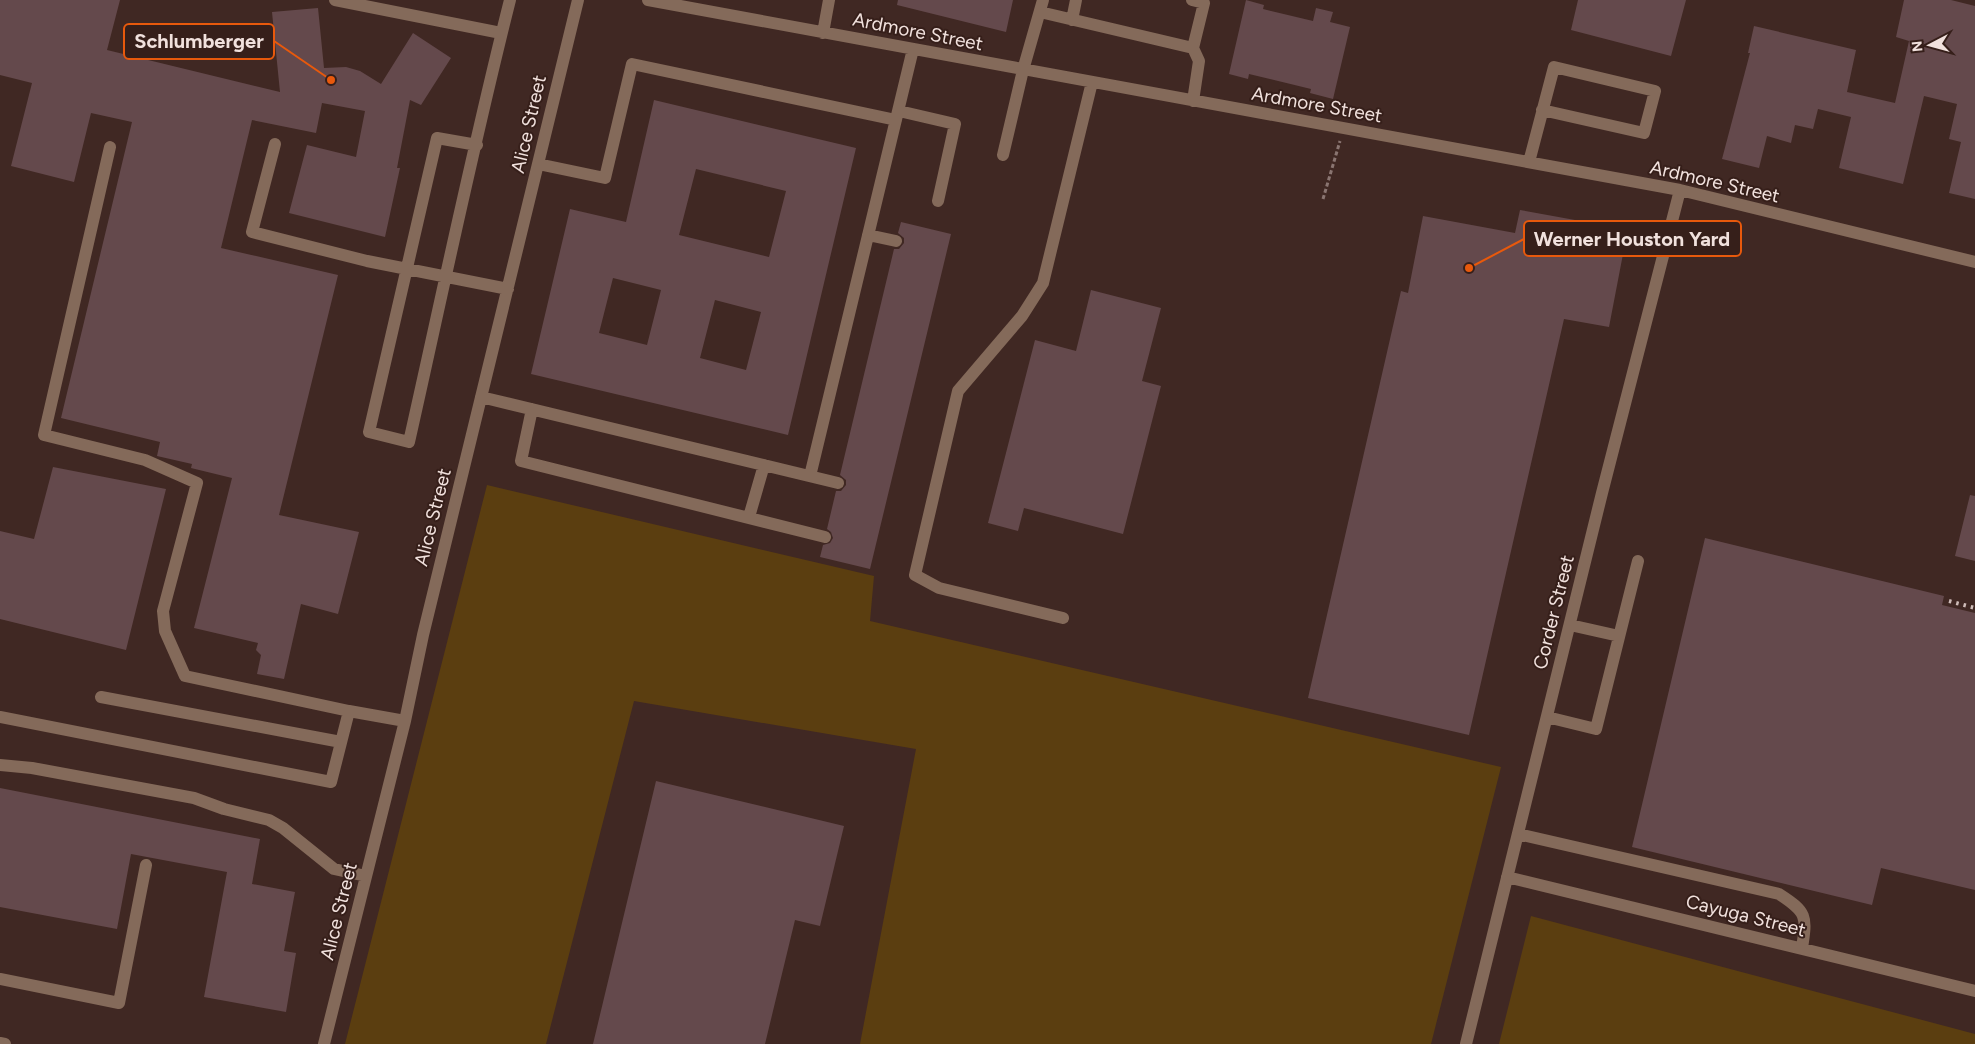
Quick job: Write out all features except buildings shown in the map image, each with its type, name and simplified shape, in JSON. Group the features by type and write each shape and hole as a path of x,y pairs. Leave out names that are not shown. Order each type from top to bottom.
{"street":[{"path":"335,0 502,33"},
{"path":"477,145 437,138 370,432 409,442 446,278 477,145 502,33 510,0"},
{"name":"Alice Street","path":"324,1044 405,721 423,635 578,0"},
{"name":"Ardmore Street","path":"648,0 1680,190 1975,262"},
{"path":"824,33 829,0"},
{"path":"1072,20 1076,0"},
{"path":"1193,101 1199,61 1193,48 1198,2"},
{"path":"1003,156 1023,70 1042,6 1072,20 1193,48"},
{"path":"810,476 913,49"},
{"path":"538,164 605,178 632,64 897,116 955,124 938,201"},
{"path":"1529,162 1542,110 1554,67 1655,91 1644,133 1542,110"},
{"path":"1063,618 938,588 915,575 958,391 1022,316 1044,283 1092,82"},
{"path":"275,144 252,232 407,270 508,289"},
{"path":"110,147 44,435 145,460 197,483 163,611 165,631 185,676 405,721"},
{"name":"Corder Street","path":"1466,1044 1680,190"},
{"path":"868,235 896,241"},
{"path":"481,397 838,483"},
{"path":"532,410 521,462 825,537"},
{"path":"749,517 764,465"},
{"path":"1547,717 1596,729 1638,561"},
{"path":"1570,625 1619,636"},
{"path":"101,697 342,742"},
{"path":"0,717 331,782 349,711"},
{"path":"0,765 32,768 194,798 224,809 268,820 283,828 334,869 366,876"},
{"path":"1518,834 1779,894 1796,905 1805,915 1806,924 1802,948"},
{"path":"0,979 119,1003 146,865"},
{"name":"Cayuga Street","path":"1507,877 1975,991"},
{"path":"0,1043 5,1044"}],"path":[{"path":"1324,199 1343,128"}],"shaded area":[{"path":"487,485 874,576 870,621 1501,767 1431,1044 860,1044 916,749 634,701 546,1044 345,1044"},
{"path":"1531,916 1975,1034 1975,1044 1499,1044"}],"railway":[{"path":"1949,601 1975,608"}],"place":[{"name":"Schlumberger","path":"331,80"},
{"name":"Werner Houston Yard","path":"1469,268"}]}
